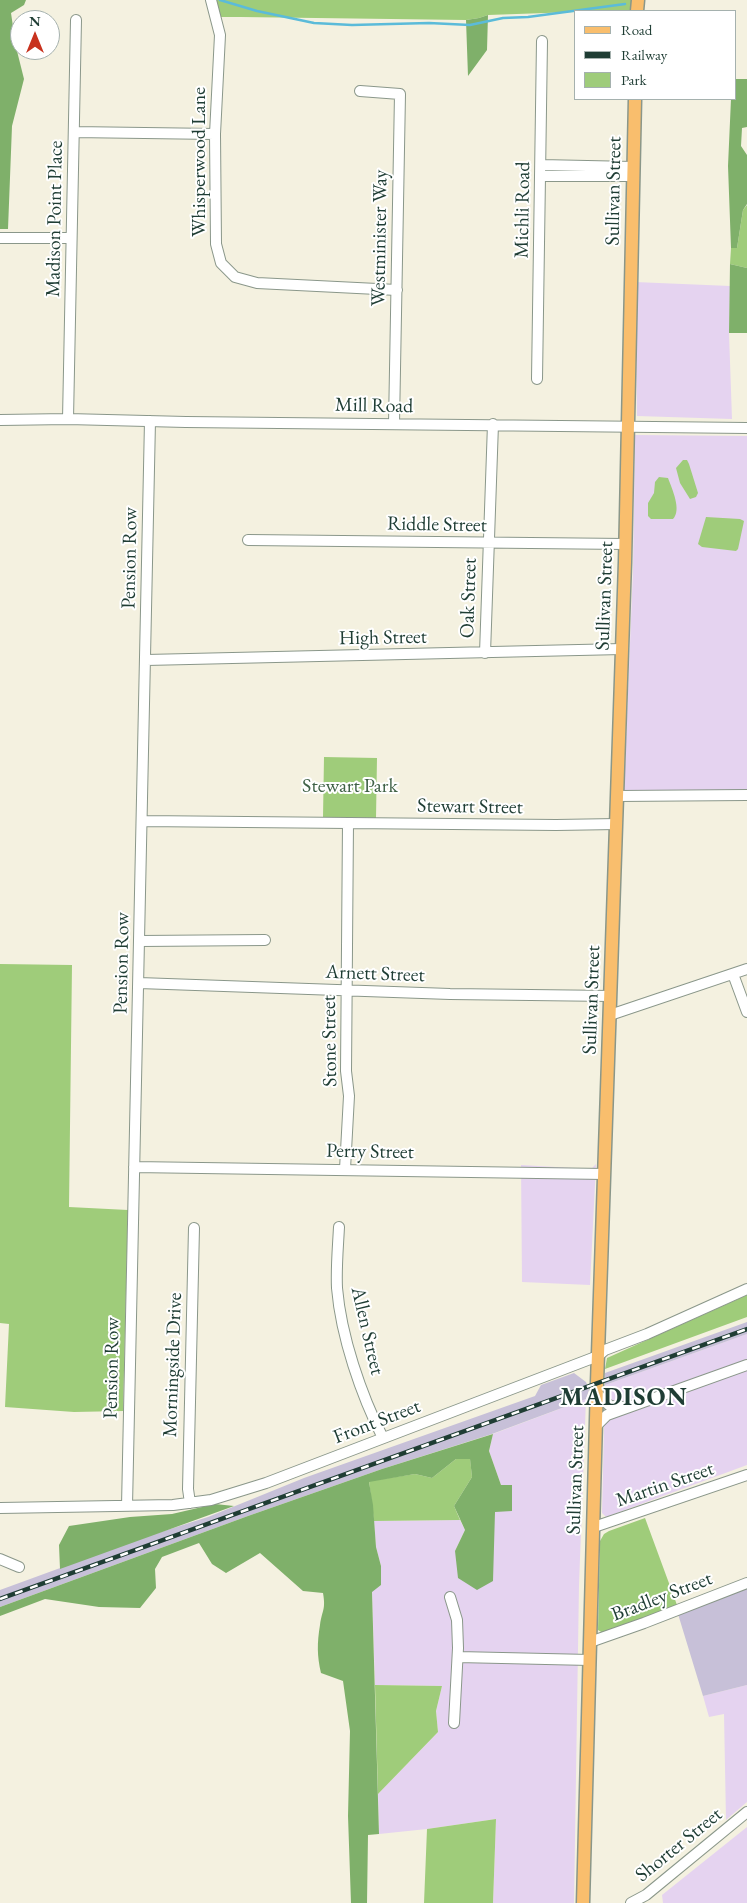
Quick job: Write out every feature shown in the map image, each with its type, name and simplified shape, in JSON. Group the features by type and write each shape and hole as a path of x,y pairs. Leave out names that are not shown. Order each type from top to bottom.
{"main road":[{"name":"Sullivan Street","path":"583,1903 598,1356 618,796 635,100"}],"street":[{"name":"Whisperwood Lane","path":"211,0 220,35 215,134 216,244 221,263 235,277 257,284 397,290"},
{"name":"Madison Point Place","path":"68,418 76,20"},
{"name":"Michli Road","path":"537,379 542,41"},
{"name":"Westminister Way","path":"360,91 400,94 394,424"},
{"path":"74,132 215,134"},
{"path":"541,170 633,172"},
{"path":"0,238 71,238"},
{"name":"Mill Road","path":"0,420 68,418 150,421 747,428"},
{"name":"Pension Row","path":"127,1506 150,421"},
{"name":"Oak Street","path":"485,653 493,424"},
{"name":"Riddle Street","path":"248,540 625,544"},
{"name":"High Street","path":"146,660 622,649"},
{"path":"618,796 747,795"},
{"name":"Stewart Street","path":"142,821 617,824"},
{"name":"Stone Street","path":"345,1169 349,1096 346,1071 348,823"},
{"path":"140,941 265,940"},
{"path":"610,1016 747,969"},
{"path":"733,974 747,1012"},
{"name":"Arnett Street","path":"139,983 347,991 611,996"},
{"name":"Perry Street","path":"134,1167 605,1174"},
{"name":"Allen Street","path":"339,1227 337,1287 340,1311 348,1346 371,1414 382,1438"},
{"name":"Morningside Drive","path":"190,1503 188,1489 194,1228"},
{"name":"Front Street","path":"0,1508 174,1505 211,1500 266,1483 598,1356 605,1350 647,1334 747,1289"},
{"path":"597,1426 607,1415 747,1365"},
{"path":"597,1394 610,1406 618,1408 628,1407"},
{"name":"Martin Street","path":"594,1527 747,1475"},
{"path":"0,1559 19,1567"},
{"name":"Bradley Street","path":"590,1642 747,1583"},
{"path":"450,1597 457,1620 458,1658 454,1723"},
{"path":"458,1658 590,1660"},
{"name":"Shorter Street","path":"631,1903 646,1896 747,1812"}],"shaded area":[{"path":"635,282 730,286 729,333 732,419 637,416"},
{"path":"635,435 747,436 747,790 624,790 633,570"},
{"path":"596,1164 590,1285 522,1282 521,1165 591,1169"},
{"path":"747,1322 747,1334 605,1385 605,1373"},
{"path":"747,1334 747,1465 606,1517 602,1513 605,1385"},
{"path":"574,1373 586,1382 589,1390 586,1399 492,1434 382,1469 248,1516 0,1607 0,1590 145,1537 208,1517 304,1478 535,1396 541,1385"},
{"path":"586,1399 579,1585 574,1903 493,1903 496,1819 379,1834 378,1794 438,1732 436,1711 442,1686 375,1685 372,1591 381,1585 381,1566 376,1547 374,1521 460,1520 465,1530 455,1551 495,1511 512,1511 512,1485 501,1485 489,1451 493,1434"},
{"path":"747,1587 747,1685 703,1696 678,1614"},
{"path":"747,1685 747,1802 726,1820 724,1714 709,1717 703,1696"},
{"path":"747,1827 747,1903 663,1903 662,1895"}],"green space":[{"path":"0,0 26,0 24,5 16,10 10,10 10,60 19,60 24,79 12,126 8,229 0,229"},
{"path":"216,0 632,0 632,10 574,10 574,12 488,15 466,20 220,17"},
{"path":"488,15 487,50 468,76 466,20"},
{"path":"737,79 747,79 747,127 742,128 741,146 747,155 747,204 743,210 737,248 731,248 728,166 731,100 737,100"},
{"path":"747,205 747,268 730,264 731,248 737,248 743,210"},
{"path":"730,264 747,268 747,333 729,333"},
{"path":"683,460 687,460 689,464 698,493 696,497 690,499 680,483 676,468"},
{"path":"659,477 668,478 674,493 677,510 673,519 651,519 648,516 648,503 654,493 655,482"},
{"path":"706,517 740,519 744,521 736,551 702,547 698,544"},
{"name":"Stewart Park","path":"324,757 377,758 376,818 323,817"},
{"path":"0,964 72,965 69,1207 128,1210 123,1411 74,1412 5,1407 9,1324 0,1323"},
{"path":"747,1295 747,1317 605,1369 607,1358"},
{"path":"493,1434 489,1451 501,1485 512,1485 512,1511 495,1512 493,1581 477,1590 458,1578 455,1551 465,1530 454,1506 472,1477 470,1459 456,1459 432,1478 415,1474 369,1482 373,1505 376,1547 381,1566 381,1585 372,1592 379,1834 368,1835 367,1903 351,1903 348,1816 350,1731 343,1681 321,1673 318,1644 324,1607 323,1593 303,1591 260,1553 226,1573 212,1564 199,1543 162,1557 155,1569 156,1588 140,1608 99,1607 45,1599 0,1616 0,1607 248,1516 382,1469"},
{"path":"470,1458 472,1477 454,1506 460,1520 374,1521 369,1481 415,1474 432,1478 456,1459"},
{"path":"215,1504 234,1506 60,1569 59,1545 69,1526 130,1517 172,1514"},
{"path":"645,1518 677,1605 603,1633 598,1630 600,1541 604,1534 609,1531"},
{"path":"375,1685 442,1686 436,1711 438,1732 378,1794"},
{"path":"496,1819 493,1903 424,1903 427,1829"}],"waterway":[{"path":"220,0 257,11 314,23 352,25 429,23 470,25 503,18 528,17 574,11"},
{"path":"580,10 625,4"}],"railway":[{"path":"0,1599 747,1329"}],"district":[{"name":"MADISON","path":"624,1398"}]}
